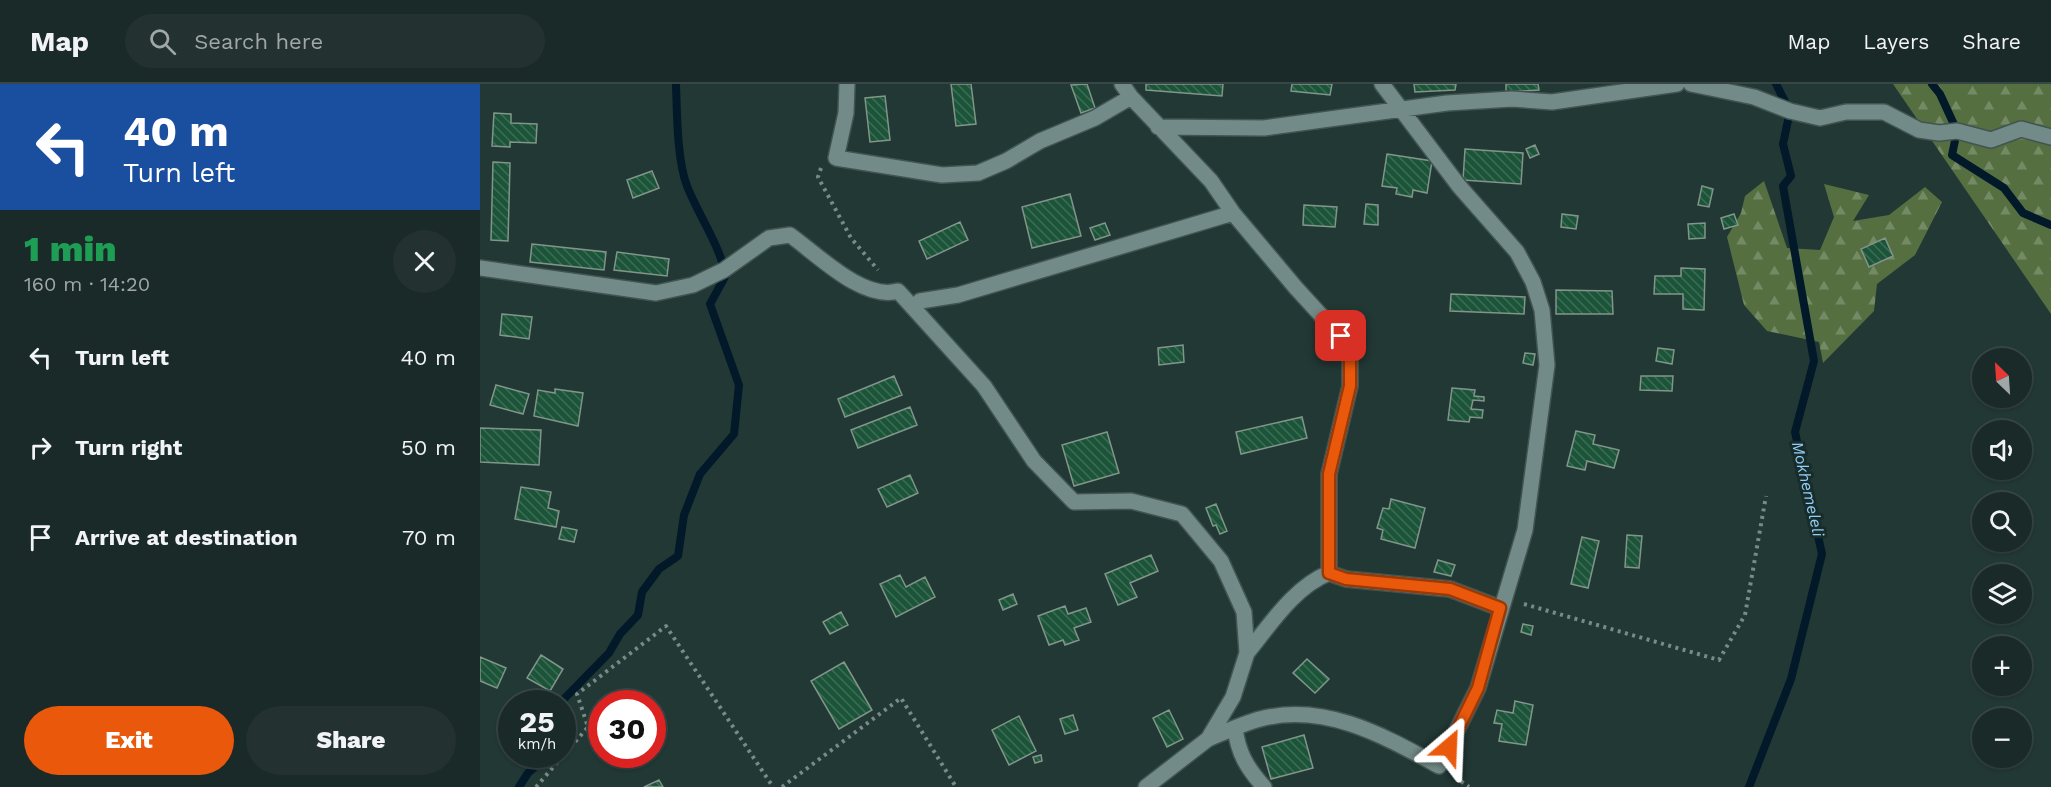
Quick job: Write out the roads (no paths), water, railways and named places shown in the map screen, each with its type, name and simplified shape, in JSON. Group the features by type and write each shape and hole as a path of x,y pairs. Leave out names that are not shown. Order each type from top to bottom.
{"street":[{"path":"847,84 846,113 836,158 942,174 978,173 1006,161 1040,141 1095,118 1131,97"},
{"path":"1122,84 1158,127 1211,181 1233,213 1296,288 1350,347 1350,386 1329,474 1329,573"},
{"path":"1146,787 1208,739 1261,719 1309,715 1344,720 1389,738 1439,766 1478,688 1525,530 1547,365 1542,310 1533,282 1516,252 1459,186 1404,110 1382,84"},
{"path":"1158,127 1264,128 1313,119 1404,110 1447,103 1512,99 1552,102 1677,84"},
{"path":"1691,84 1754,97 1790,111 1820,118 1846,112 1884,112 1918,130 1939,133 1957,131 1991,140 2021,129 2051,137"},
{"path":"914,308 920,301 958,295 1233,213"},
{"path":"480,268 656,293 693,285 724,270 769,238 790,235 865,289 888,294 898,291 984,386 1034,461 1074,502 1131,501 1182,514 1221,561 1244,612 1247,653"},
{"path":"1208,739 1233,697 1247,653 1280,612 1315,578 1329,573 1346,579 1450,589 1500,608"},
{"path":"1235,728 1238,748 1248,770 1264,787"}],"waterway":[{"path":"573,690 609,653 620,634 638,615 642,592 659,569 678,556 684,515 700,474 734,434 739,385 710,304 726,275 718,251 684,176 678,136 676,84"},
{"name":"Mokhemeleli","path":"1749,787 1791,679 1822,554 1795,432 1814,361 1783,186 1791,176 1783,144 1790,111 1776,84"},
{"path":"1932,84 1940,94 1957,131 1952,155 2004,188 2023,213 2051,225"},
{"path":"519,787 534,768"}]}
